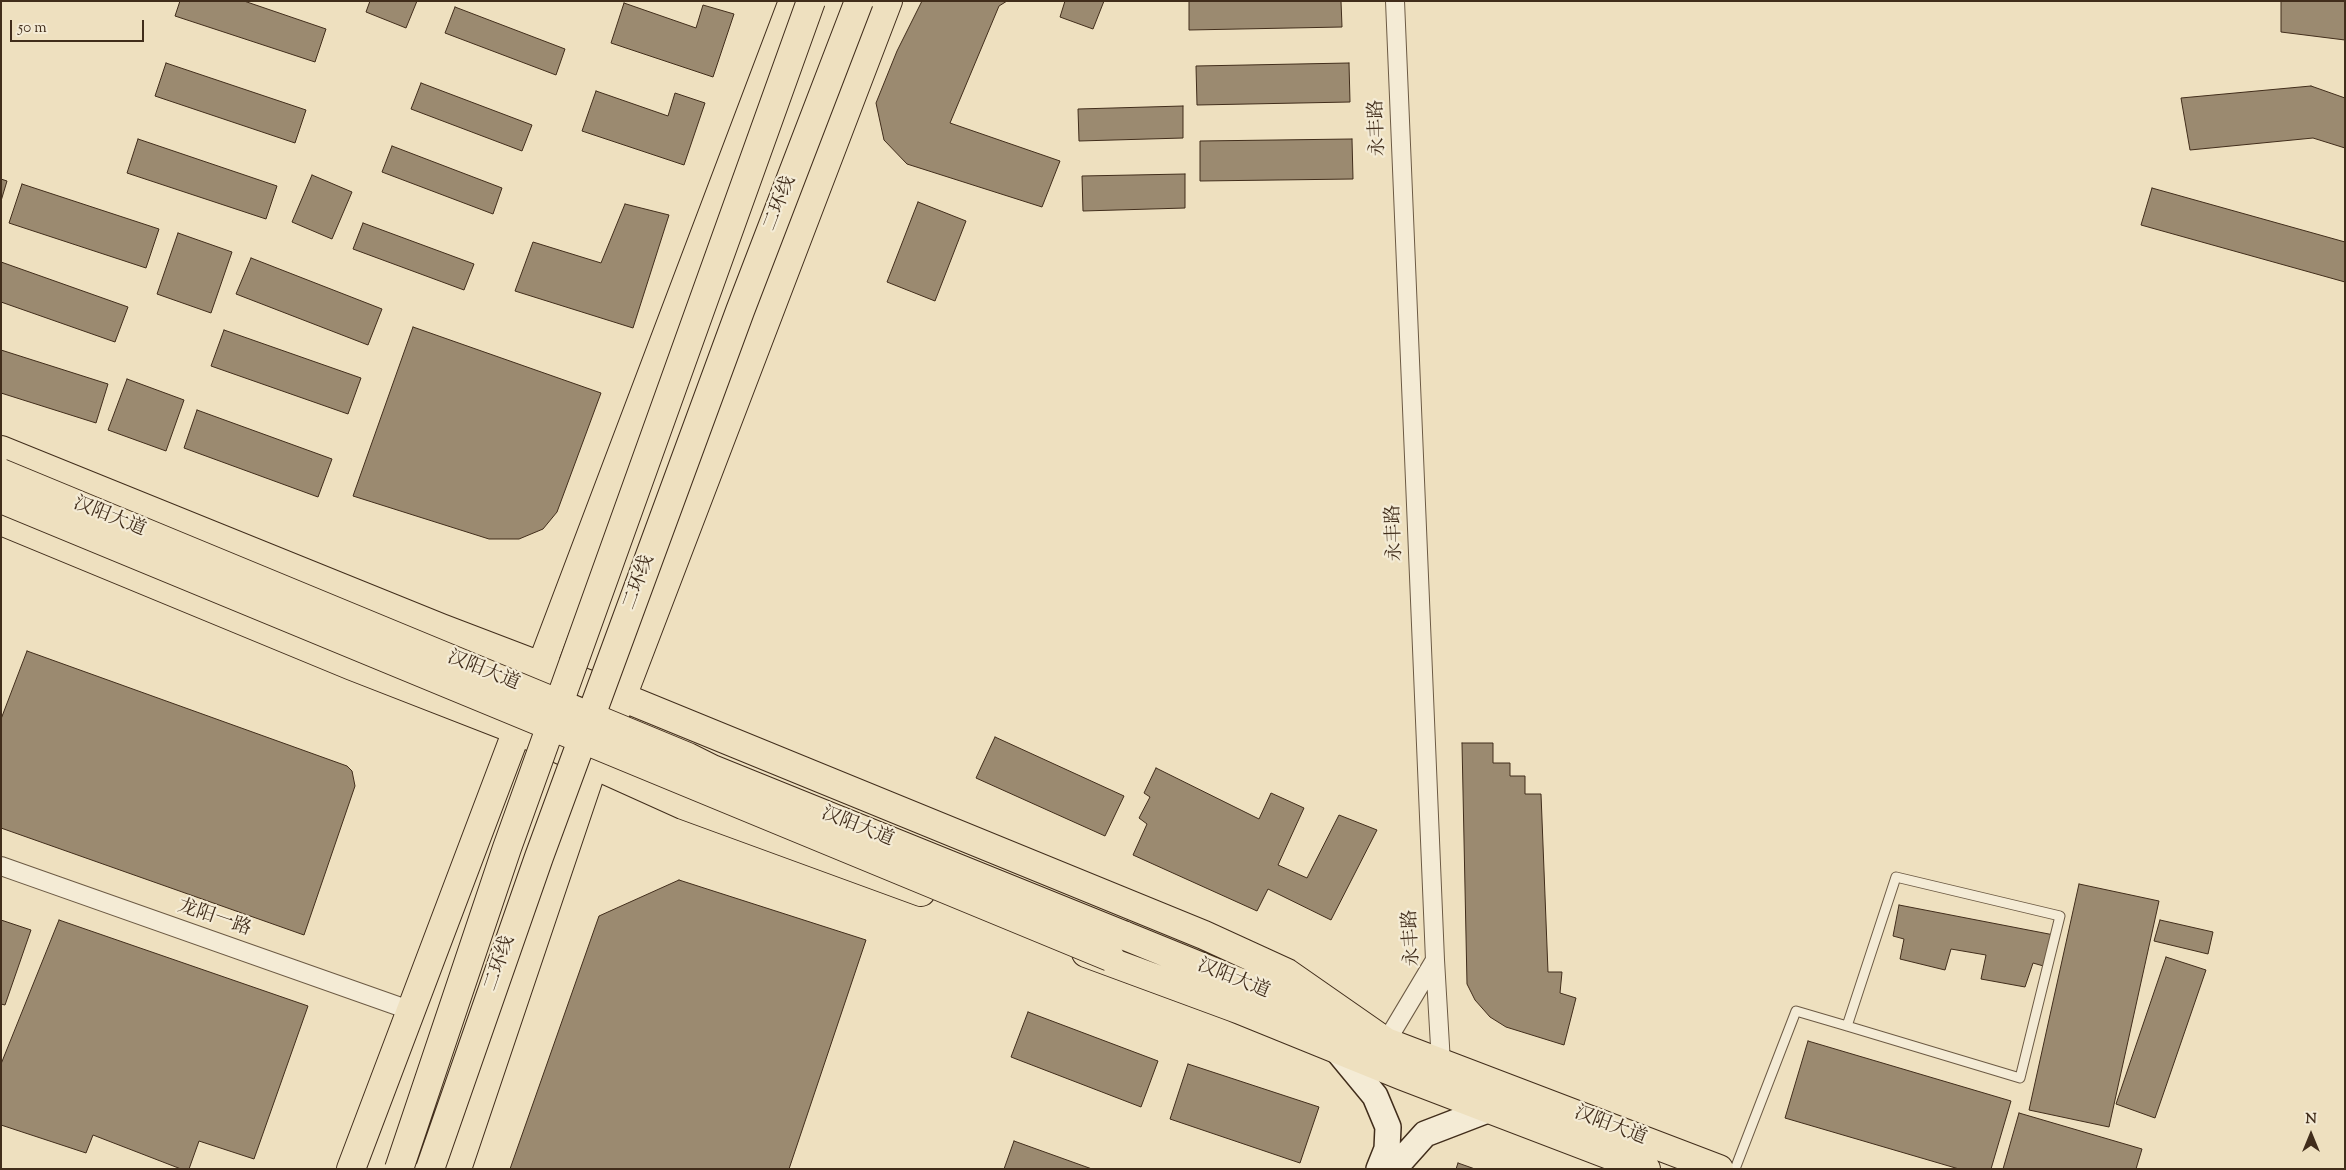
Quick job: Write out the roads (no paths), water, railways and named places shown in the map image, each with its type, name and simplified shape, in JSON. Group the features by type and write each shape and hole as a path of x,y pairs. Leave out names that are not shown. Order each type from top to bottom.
{"main road":[{"path":"351,1169 543,667 793,1"},
{"name":"二环线","path":"399,1169 507,848 811,1"},
{"name":"二环线","path":"430,1169 546,838 740,311 859,1"},
{"path":"457,1169 594,764 622,697 888,1"},
{"path":"1,450 441,628 622,697 1213,939 1287,973 1386,1042"},
{"name":"汉阳大道","path":"1,473 688,757 1117,946 1246,1012"},
{"name":"汉阳大道","path":"1,499 1117,946 1386,1042 1719,1169"},
{"name":"汉阳大道","path":"1,521 352,666 519,730 684,805 1246,1012 1337,1050 1646,1169"}],"street":[{"name":"永丰路","path":"1395,1 1435,960 1441,1063"},
{"name":"龙阳一路","path":"1,866 412,1011"},
{"path":"1386,1042 1435,960"},
{"path":"1337,1050 1375,1096 1388,1127 1387,1149 1379,1169"},
{"path":"1397,1169 1399,1163 1425,1134 1490,1109"}],"lane":[{"path":"1735,1169 1796,1011 1846,1026 2020,1078 2060,916 1896,877 1846,1026"}]}
